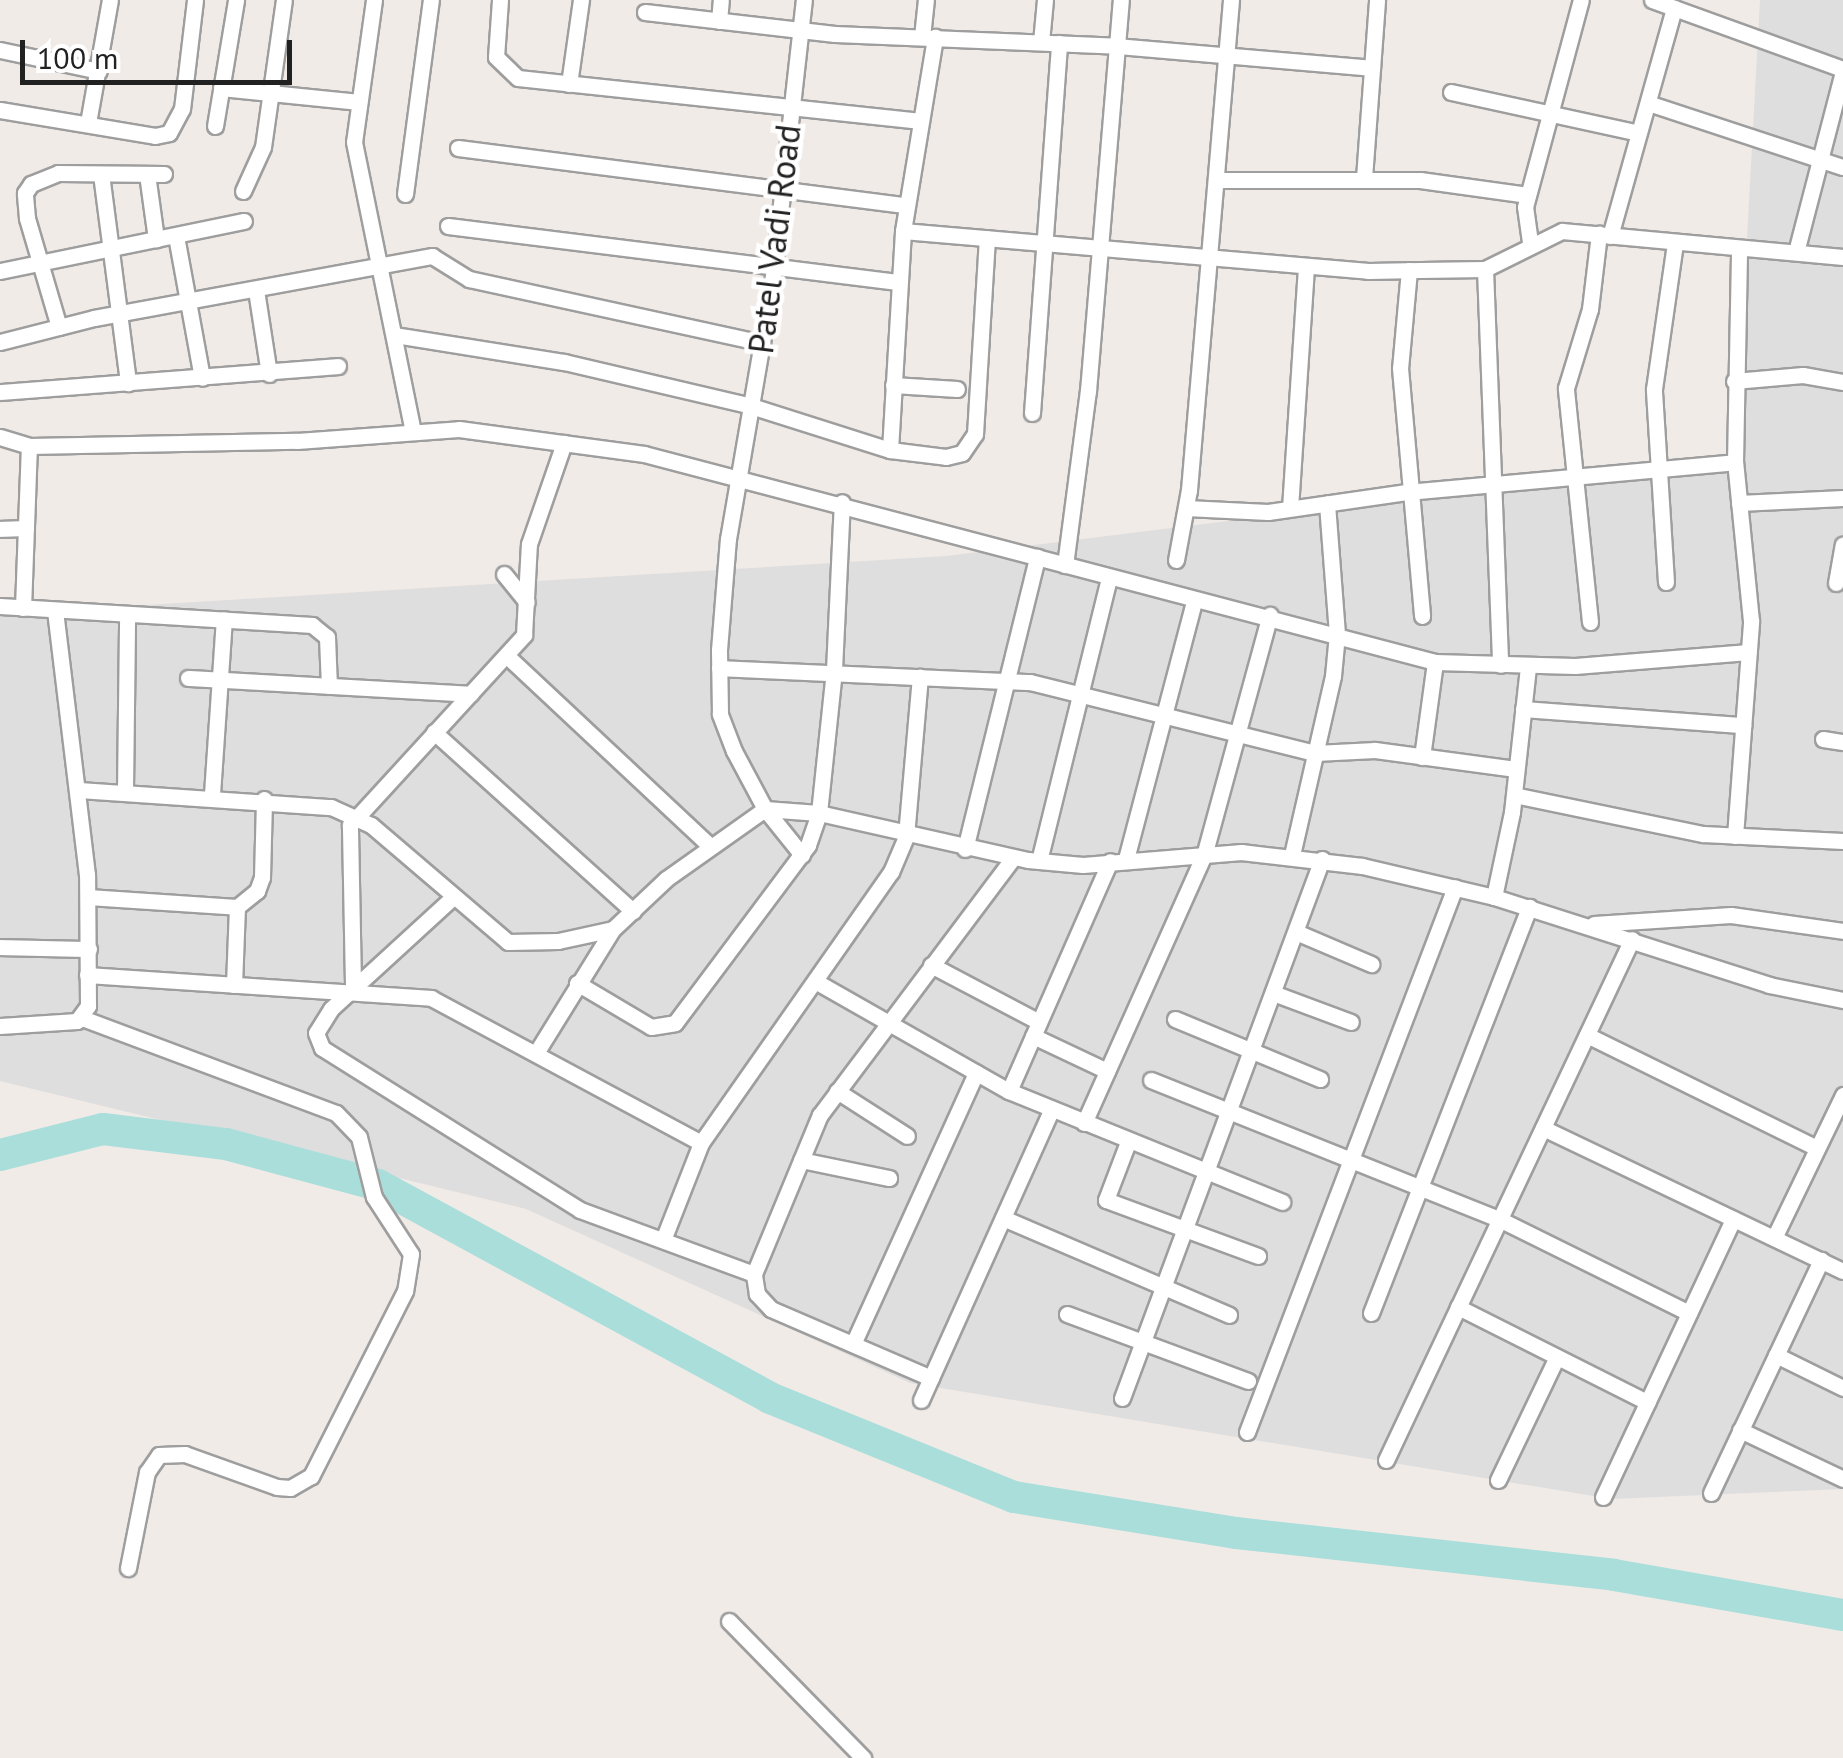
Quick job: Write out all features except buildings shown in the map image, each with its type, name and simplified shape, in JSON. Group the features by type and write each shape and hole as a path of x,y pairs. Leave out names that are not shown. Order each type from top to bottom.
{"street":[{"path":"88,123 110,0"},
{"path":"0,110 155,136 173,129 195,0"},
{"path":"215,126 236,0"},
{"path":"243,191 263,148 284,0"},
{"path":"374,0 354,142 413,431"},
{"path":"404,194 431,0"},
{"path":"500,0 495,40 500,66 518,78 919,121"},
{"path":"569,84 581,0"},
{"path":"719,22 721,0"},
{"name":"Patel Vadi Road","path":"802,854 766,809 720,714 719,668 741,464 784,190 804,0"},
{"path":"890,450 898,282 928,37 926,0"},
{"path":"1040,42 1045,0"},
{"path":"1067,549 1122,0"},
{"path":"1176,560 1186,508 1231,0"},
{"path":"1364,178 1377,0"},
{"path":"1530,242 1528,196 1581,0"},
{"path":"1653,0 1843,70 1796,252"},
{"path":"1590,622 1571,478 1566,388 1590,309 1605,235 1640,133 1674,8"},
{"path":"645,12 800,32 1118,46 1372,68"},
{"path":"1032,412 1059,43"},
{"path":"0,50 99,71"},
{"path":"221,88 358,102"},
{"path":"1451,92 1640,133"},
{"path":"1648,103 1843,167"},
{"path":"458,148 906,205"},
{"path":"101,174 128,383"},
{"path":"59,327 24,192 44,176 155,174 156,239"},
{"path":"1217,180 1364,178 1528,196"},
{"path":"1504,191 1511,208"},
{"path":"0,271 244,221"},
{"path":"448,226 898,282"},
{"path":"903,232 1210,256 1306,268 1485,269 1506,263 1530,242 1562,231 1843,257"},
{"path":"176,236 202,378"},
{"path":"395,335 564,362 751,406 890,450 946,456 970,445 987,238"},
{"path":"1666,582 1656,470 1658,352 1676,243"},
{"path":"1735,836 1750,621 1736,462 1734,381 1739,248"},
{"path":"0,342 119,313 442,258 469,279 762,343"},
{"path":"1290,508 1306,268"},
{"path":"1485,269 1490,485 1502,615 1500,665"},
{"path":"1410,270 1400,368 1407,492 1422,616"},
{"path":"256,290 269,374"},
{"path":"0,392 338,366"},
{"path":"1734,381 1803,375 1843,382"},
{"path":"893,385 957,389"},
{"path":"0,437 29,446 297,441 459,429 741,464 842,502 1037,556 1067,549 1110,578 1194,601 1270,615 1336,618 1435,662 1528,666 1748,652"},
{"path":"350,988 347,847 355,814 524,635 529,544 564,443"},
{"path":"22,608 29,446"},
{"path":"1186,508 1290,508 1407,492 1736,462"},
{"path":"1738,503 1843,498"},
{"path":"576,983 651,1027 667,1028 683,1016 802,854 819,813 834,670 842,502"},
{"path":"1292,855 1315,753 1336,618 1327,503"},
{"path":"0,528 26,528"},
{"path":"1836,583 1843,544"},
{"path":"965,849 1037,556"},
{"path":"504,574 528,604"},
{"path":"1039,862 1110,578"},
{"path":"1009,1091 1118,860 1194,601"},
{"path":"0,606 320,628 327,637 329,686"},
{"path":"55,610 80,790 88,897 88,975 82,1018"},
{"path":"125,790 127,614"},
{"path":"1084,1123 1206,852 1270,615"},
{"path":"212,794 224,619"},
{"path":"507,656 710,846"},
{"path":"1422,756 1435,662"},
{"path":"1494,897 1514,795 1528,666"},
{"path":"719,668 1007,680 1315,753 1422,756 1516,769"},
{"path":"663,1240 700,1143 890,872 906,836 920,677"},
{"path":"188,678 471,694"},
{"path":"1523,709 1743,725"},
{"path":"434,732 633,911"},
{"path":"1823,739 1843,742"},
{"path":"80,790 212,794 355,814 508,942 558,941 614,930"},
{"path":"1514,795 1660,827 1735,836 1843,841"},
{"path":"88,897 237,907 258,891 262,876 264,799"},
{"path":"536,1053 576,983 614,930 710,846 766,809 819,813 906,836 1039,862 1206,852 1322,859 1494,897 1754,980 1843,1000"},
{"path":"931,1378 771,1309 758,1294 754,1274 801,1160 837,1090 1013,858"},
{"path":"1122,1398 1322,859"},
{"path":"1247,1432 1455,887"},
{"path":"452,898 350,988 316,1033 328,1053 580,1210 754,1274"},
{"path":"234,985 237,907"},
{"path":"1371,1313 1529,908"},
{"path":"1586,925 1732,915 1843,932"},
{"path":"1296,932 1371,964"},
{"path":"1386,1460 1632,940"},
{"path":"0,948 88,948"},
{"path":"931,966 1107,1071"},
{"path":"88,975 350,988 445,1002 700,1143"},
{"path":"815,980 885,1025 1009,1091 1206,1176 1282,1202"},
{"path":"1273,994 1351,1022"},
{"path":"0,1026 82,1018 336,1113 359,1137 371,1185 408,1246 405,1291 311,1476 290,1488 277,1487 185,1454 159,1455 148,1472 128,1568"},
{"path":"1175,1020 1320,1079"},
{"path":"1587,1035 1817,1148"},
{"path":"853,1344 976,1073"},
{"path":"1151,1080 1499,1219 1689,1313"},
{"path":"837,1090 907,1136"},
{"path":"1774,1238 1843,1095"},
{"path":"921,1400 1052,1109"},
{"path":"1542,1128 1843,1271"},
{"path":"1128,1142 1106,1200 1258,1256"},
{"path":"801,1160 889,1178"},
{"path":"1003,1218 1163,1290 1229,1315"},
{"path":"1603,1497 1733,1218"},
{"path":"1711,1492 1821,1260"},
{"path":"1458,1307 1647,1402"},
{"path":"1067,1314 1248,1381"},
{"path":"1776,1355 1843,1388"},
{"path":"1498,1480 1557,1357"},
{"path":"1740,1430 1843,1479"},
{"path":"729,1622 863,1758"}],"shaded area":[{"path":"1760,0 1843,0 1843,1489 1611,1499 910,1383 526,1209 0,1081 0,614 946,556 1735,458"}],"waterway":[{"path":"0,1155 103,1129 226,1144 378,1185 770,1398 1014,1497 1236,1533 1614,1575 1843,1615"}]}
